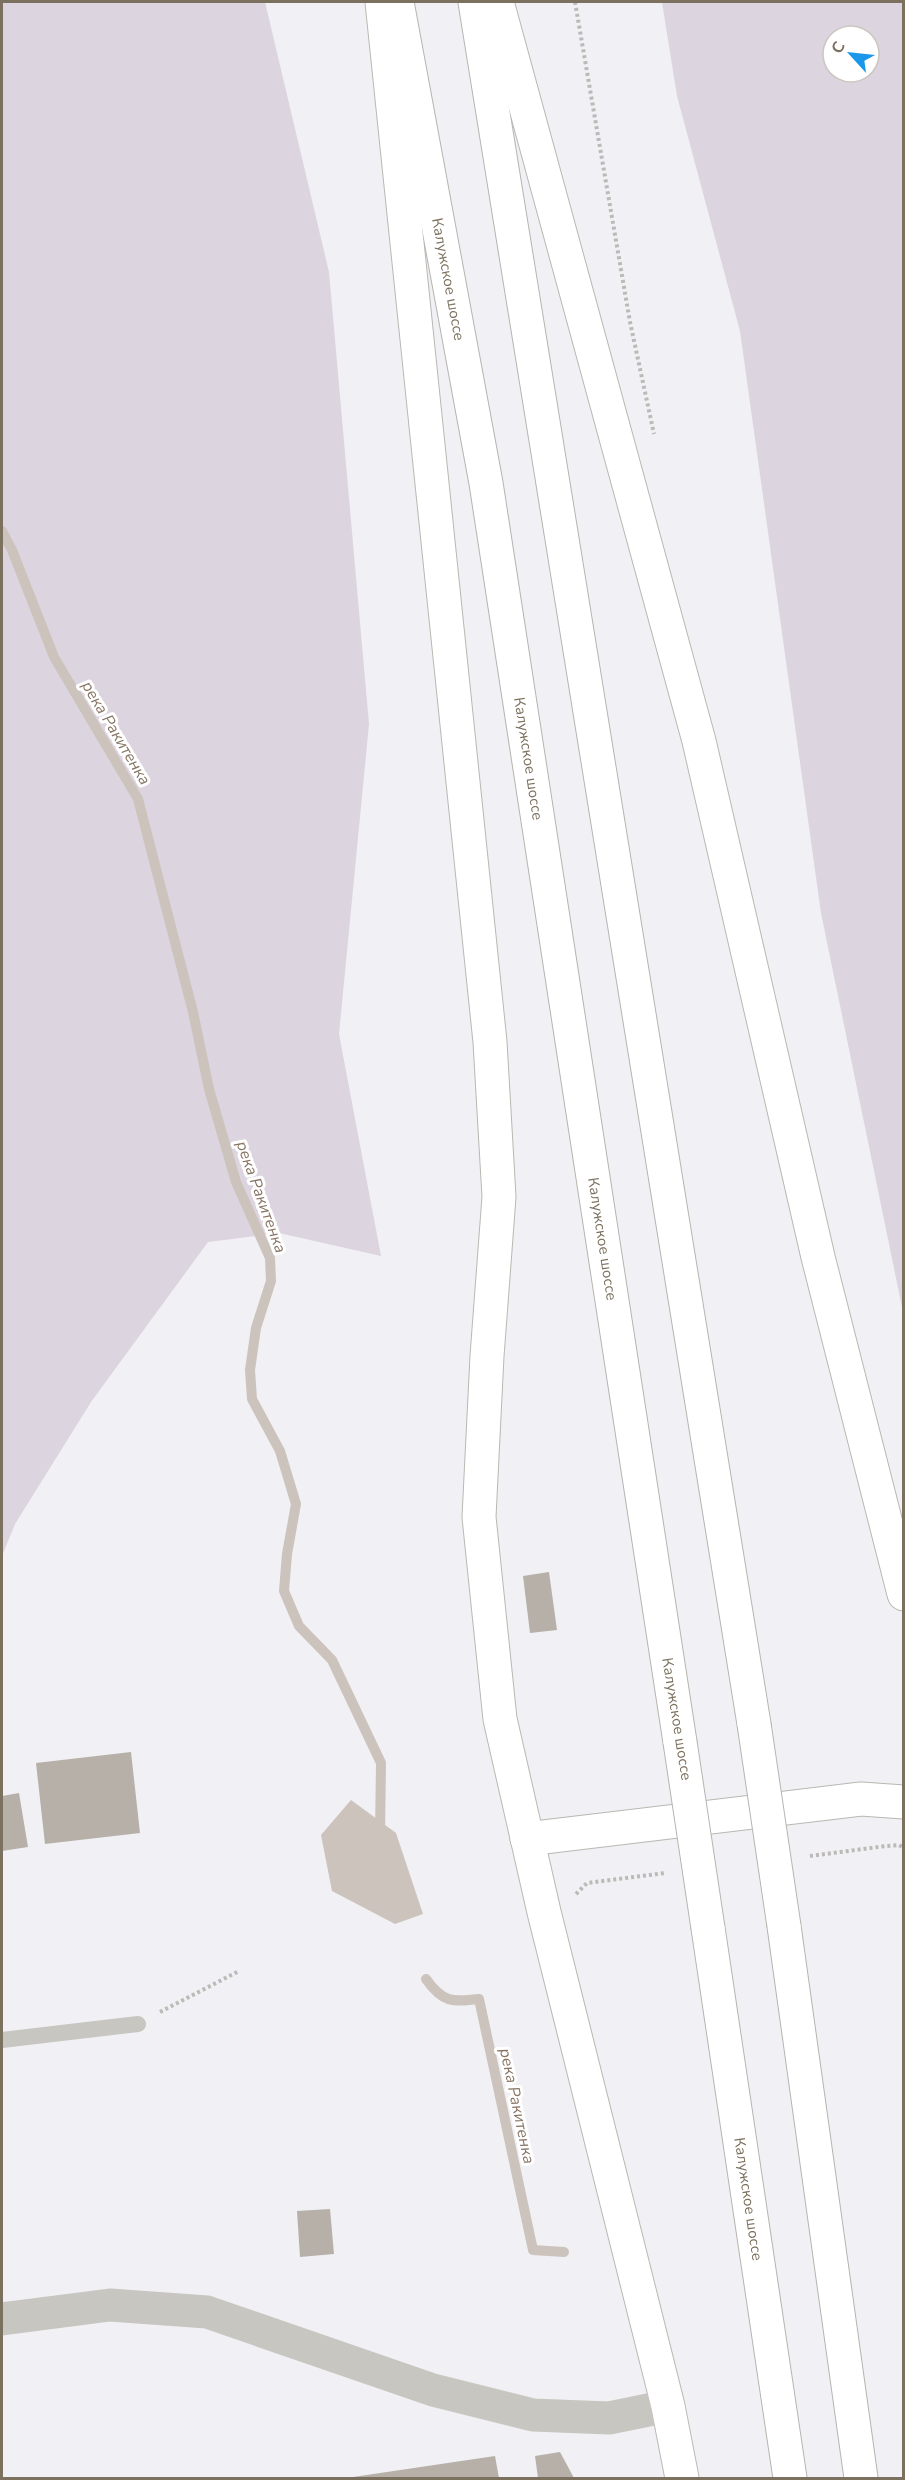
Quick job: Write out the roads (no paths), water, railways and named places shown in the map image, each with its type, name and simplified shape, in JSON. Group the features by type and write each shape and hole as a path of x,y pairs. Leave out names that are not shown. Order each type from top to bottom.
{"main road":[{"path":"382,2 490,1042 499,1197 487,1356 479,1516 500,1719 527,1839 668,2406 682,2478"},
{"name":"Калужское шоссе","path":"397,2 486,483 680,1742 790,2478"},
{"path":"475,2 754,1724 861,2478"},
{"path":"497,2 699,741 818,1257 903,1594"},
{"path":"527,1839 861,1799 903,1802"}],"street":[{"path":"2,2319 110,2304 207,2312 433,2390 533,2415 609,2418 668,2406"}],"lane":[{"path":"2,2040 138,2024"}],"waterway":[{"name":"река Ракитенка","path":"2,531 12,550 54,657 138,799 193,1012 209,1089 236,1182 270,1258 271,1281 256,1328 250,1370 252,1399 280,1451 296,1504 287,1554 284,1591 299,1626 332,1660 381,1763 380,1834"},
{"name":"река Ракитенка","path":"426,1979 443,1997 462,2001 479,1999 533,2250 564,2252"}]}
